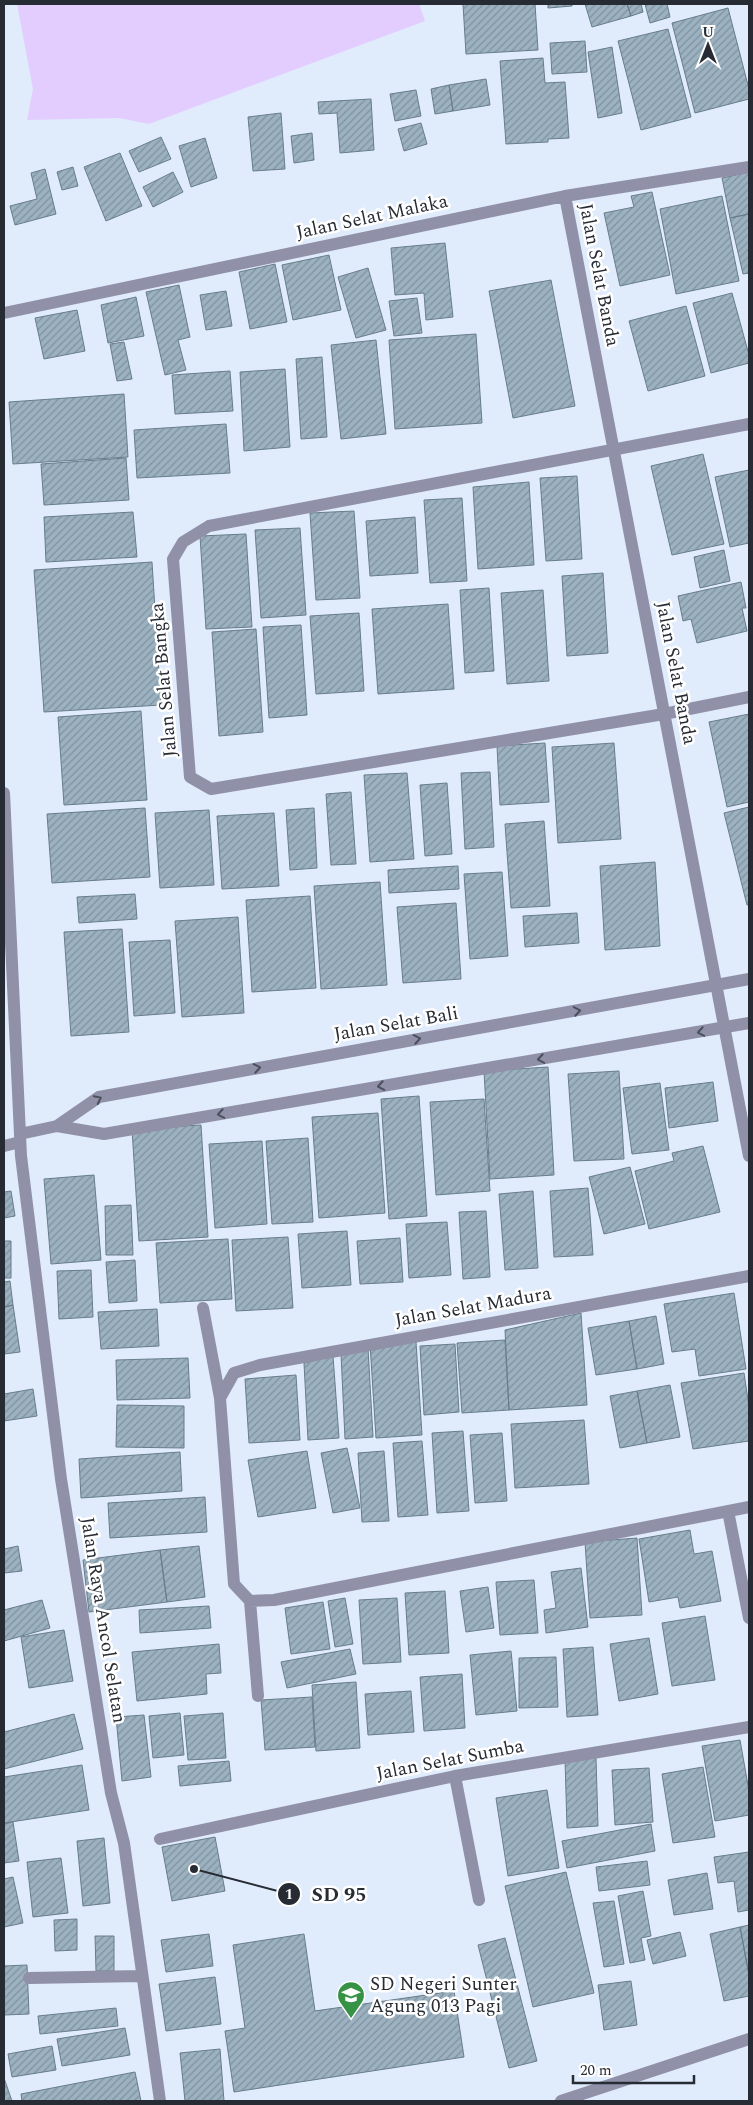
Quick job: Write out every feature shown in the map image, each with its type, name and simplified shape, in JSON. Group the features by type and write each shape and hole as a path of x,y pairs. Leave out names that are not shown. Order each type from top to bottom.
{"street":[{"name":"Jalan Selat Malaka","path":"4,313 564,196 749,167"},
{"name":"Jalan Selat Banda","path":"564,196 749,1156"},
{"path":"614,450 749,424"},
{"name":"Jalan Selat Bangka","path":"614,450 209,526 183,542 173,559 190,777 211,789 664,714"},
{"path":"664,714 749,697"},
{"name":"Jalan Raya Ancol Selatan","path":"4,793 20,1138 61,1479 111,1793 124,1843 141,1976 160,2101"},
{"name":"Jalan Selat Bali","path":"20,1138 57,1126 100,1096 749,979"},
{"name":"Jalan Selat Bali","path":"57,1126 104,1134 749,1023"},
{"path":"4,1146 20,1138"},
{"name":"Jalan Selat Madura","path":"220,1398 234,1373 260,1364 749,1276"},
{"path":"203,1308 220,1398 234,1584 250,1601 258,1696"},
{"path":"250,1601 274,1600 749,1507"},
{"path":"728,1511 749,1618"},
{"name":"Jalan Selat Sumba","path":"160,1839 455,1776 749,1727"},
{"path":"455,1776 479,1900"},
{"path":"29,1978 141,1976"},
{"path":"561,2101 749,2039"}],"shaded area":[{"path":"17,4 419,4 425,21 149,124 119,118 27,120 33,89"}],"building":[{"path":"463,4 535,4 538,50 466,54"},
{"path":"548,4 572,4 572,6 548,8"},
{"path":"585,4 627,4 631,16 592,27"},
{"path":"627,4 641,4 643,12 631,16"},
{"path":"645,4 667,4 670,17 650,23"},
{"path":"728,8 749,89 749,99 695,113 672,23"},
{"path":"668,29 691,117 641,130 618,41"},
{"path":"585,41 587,72 552,74 550,43"},
{"path":"612,47 622,113 598,118 588,52"},
{"path":"543,58 545,83 565,82 569,138 548,139 548,142 506,144 500,61"},
{"path":"486,79 490,105 453,111 449,85"},
{"path":"449,85 453,111 435,114 431,89"},
{"path":"416,90 421,116 395,121 390,94"},
{"path":"371,99 374,150 340,153 337,113 319,114 318,102"},
{"path":"281,113 285,169 253,171 248,117"},
{"path":"421,123 427,144 404,151 398,129"},
{"path":"312,133 314,160 294,163 291,136"},
{"path":"161,137 171,159 139,172 129,151"},
{"path":"205,138 217,178 191,187 179,146"},
{"path":"120,153 142,206 106,221 84,167"},
{"path":"73,167 78,186 62,190 57,172"},
{"path":"45,169 56,214 15,225 10,206 37,199 31,173"},
{"path":"173,172 183,192 153,207 143,187"},
{"path":"749,172 749,214 730,218 722,178"},
{"path":"652,192 670,275 620,286 604,213 634,207 631,196"},
{"path":"722,196 739,281 676,294 660,209"},
{"path":"749,214 749,273 743,274 730,218"},
{"path":"445,243 453,317 426,320 424,293 395,295 391,248"},
{"path":"329,255 341,310 293,320 282,265"},
{"path":"275,264 287,322 250,329 239,272"},
{"path":"368,268 386,330 356,338 338,277"},
{"path":"551,280 575,406 513,418 489,291"},
{"path":"179,285 190,337 178,340 186,370 165,375 146,292"},
{"path":"226,291 232,326 206,330 200,295"},
{"path":"732,293 749,355 749,363 711,373 693,303"},
{"path":"136,297 144,336 108,343 101,305"},
{"path":"417,298 422,333 394,336 389,301"},
{"path":"686,306 705,376 648,391 629,321"},
{"path":"77,310 85,351 44,359 35,318"},
{"path":"476,334 482,423 395,429 389,340"},
{"path":"376,340 386,434 341,439 331,345"},
{"path":"124,342 132,379 117,381 110,344"},
{"path":"322,357 327,437 301,439 296,359"},
{"path":"285,369 290,447 244,451 240,372"},
{"path":"230,371 233,411 175,414 172,375"},
{"path":"124,394 128,457 13,464 9,402"},
{"path":"226,424 230,473 137,478 134,430"},
{"path":"703,454 724,544 672,555 651,466"},
{"path":"126,458 129,500 44,505 41,464"},
{"path":"749,470 749,543 730,547 715,477"},
{"path":"577,476 582,559 546,561 540,478"},
{"path":"529,482 534,565 478,569 473,487"},
{"path":"462,498 467,581 430,583 424,500"},
{"path":"354,511 360,598 316,600 310,513"},
{"path":"133,512 137,557 46,562 44,517"},
{"path":"415,517 418,573 370,576 366,521"},
{"path":"300,528 306,615 261,618 255,530"},
{"path":"246,534 252,627 206,629 200,536"},
{"path":"724,550 730,581 700,588 694,557"},
{"path":"152,562 161,705 44,712 34,570"},
{"path":"603,573 608,653 567,656 562,576"},
{"path":"741,582 746,608 742,608 747,631 697,643 691,619 683,621 678,596"},
{"path":"489,588 494,671 465,673 460,590"},
{"path":"543,590 549,681 507,684 501,593"},
{"path":"448,604 454,689 378,694 372,609"},
{"path":"359,613 364,691 316,694 310,616"},
{"path":"301,625 307,715 269,718 263,627"},
{"path":"256,629 263,732 219,736 212,632"},
{"path":"141,711 147,800 64,805 58,717"},
{"path":"749,714 749,802 727,807 709,722"},
{"path":"545,743 549,802 500,805 497,746"},
{"path":"614,743 621,839 558,843 552,747"},
{"path":"490,772 494,847 465,849 461,773"},
{"path":"407,773 414,859 370,862 364,775"},
{"path":"447,783 452,854 425,856 420,785"},
{"path":"351,792 356,864 331,865 326,794"},
{"path":"749,807 749,905 747,905 724,813"},
{"path":"145,808 150,877 52,883 47,814"},
{"path":"314,808 317,868 290,870 286,810"},
{"path":"209,810 214,885 160,888 155,813"},
{"path":"274,813 279,886 222,889 217,816"},
{"path":"544,821 550,906 511,908 505,824"},
{"path":"655,862 660,946 605,950 600,866"},
{"path":"458,866 459,889 389,893 388,870"},
{"path":"502,872 508,956 470,959 464,874"},
{"path":"380,882 387,985 321,989 314,886"},
{"path":"135,894 137,919 79,923 77,897"},
{"path":"310,896 316,988 252,992 246,900"},
{"path":"456,903 461,979 403,983 397,907"},
{"path":"577,913 579,943 525,947 523,916"},
{"path":"238,917 244,1013 182,1017 175,921"},
{"path":"122,929 129,1032 71,1036 64,932"},
{"path":"170,940 175,1013 134,1016 129,942"},
{"path":"548,1067 554,1175 490,1179 484,1071"},
{"path":"619,1071 624,1159 574,1161 568,1074"},
{"path":"713,1082 718,1121 669,1128 665,1088"},
{"path":"660,1083 669,1150 632,1154 623,1088"},
{"path":"419,1096 427,1216 389,1219 381,1099"},
{"path":"484,1099 490,1191 436,1195 430,1102"},
{"path":"378,1113 385,1213 319,1218 312,1117"},
{"path":"201,1125 208,1237 139,1241 132,1129"},
{"path":"308,1138 313,1222 272,1224 266,1141"},
{"path":"262,1141 267,1224 215,1228 209,1144"},
{"path":"703,1146 720,1212 649,1229 635,1171 674,1161 672,1153"},
{"path":"630,1167 645,1224 604,1234 589,1177"},
{"path":"94,1175 101,1260 51,1264 44,1179"},
{"path":"588,1188 593,1255 554,1257 550,1191"},
{"path":"11,1191 15,1216 4,1218 4,1192"},
{"path":"533,1191 538,1268 505,1270 499,1194"},
{"path":"131,1205 133,1255 106,1255 105,1206"},
{"path":"486,1211 490,1277 463,1279 459,1212"},
{"path":"447,1222 451,1275 409,1278 406,1224"},
{"path":"347,1231 351,1285 302,1288 298,1234"},
{"path":"288,1237 293,1308 236,1311 232,1240"},
{"path":"400,1238 403,1282 360,1284 357,1241"},
{"path":"228,1239 232,1299 160,1303 156,1243"},
{"path":"4,1241 11,1241 11,1278 4,1278"},
{"path":"135,1260 137,1301 109,1303 106,1262"},
{"path":"91,1270 93,1317 59,1319 57,1271"},
{"path":"10,1281 13,1305 4,1307 4,1282"},
{"path":"734,1293 746,1369 699,1376 695,1349 672,1352 664,1304"},
{"path":"13,1305 20,1352 4,1354 4,1307"},
{"path":"157,1309 159,1346 101,1349 98,1312"},
{"path":"581,1313 587,1405 509,1410 505,1330"},
{"path":"656,1316 664,1364 637,1369 629,1321"},
{"path":"629,1321 637,1369 596,1375 588,1328"},
{"path":"505,1340 509,1410 462,1413 457,1343"},
{"path":"416,1342 422,1435 376,1438 370,1344"},
{"path":"455,1344 459,1412 424,1415 420,1346"},
{"path":"368,1348 373,1437 345,1439 341,1354"},
{"path":"333,1356 339,1438 308,1440 304,1363"},
{"path":"188,1358 190,1398 117,1400 116,1360"},
{"path":"744,1373 749,1407 749,1441 693,1449 681,1383"},
{"path":"296,1375 300,1440 249,1443 245,1379"},
{"path":"670,1385 680,1437 647,1443 637,1391"},
{"path":"33,1389 37,1416 4,1421 4,1394"},
{"path":"637,1391 647,1443 620,1448 610,1396"},
{"path":"117,1405 184,1406 184,1448 116,1447"},
{"path":"584,1420 589,1484 515,1488 511,1424"},
{"path":"463,1431 469,1511 437,1513 432,1433"},
{"path":"502,1433 507,1501 475,1503 470,1435"},
{"path":"422,1441 428,1515 398,1517 393,1443"},
{"path":"347,1448 360,1508 333,1513 321,1453"},
{"path":"307,1451 316,1508 258,1517 248,1460"},
{"path":"384,1451 389,1521 362,1522 358,1453"},
{"path":"180,1452 182,1491 81,1498 79,1459"},
{"path":"205,1497 207,1532 110,1538 108,1503"},
{"path":"690,1530 694,1554 712,1551 721,1601 680,1608 678,1597 649,1602 639,1539"},
{"path":"637,1538 642,1615 590,1618 585,1542"},
{"path":"18,1546 22,1571 4,1573 4,1549"},
{"path":"199,1546 205,1597 167,1602 160,1550"},
{"path":"160,1550 167,1602 89,1612 83,1560"},
{"path":"581,1568 588,1627 546,1633 544,1610 556,1608 551,1572"},
{"path":"534,1580 538,1633 500,1635 496,1582"},
{"path":"488,1587 494,1628 466,1632 460,1591"},
{"path":"445,1591 449,1653 409,1655 405,1593"},
{"path":"345,1598 353,1644 335,1647 328,1601"},
{"path":"397,1598 401,1662 363,1664 359,1600"},
{"path":"42,1600 50,1628 4,1641 4,1610"},
{"path":"323,1602 330,1649 291,1654 285,1608"},
{"path":"209,1606 211,1628 140,1633 139,1610"},
{"path":"705,1616 715,1680 672,1686 662,1623"},
{"path":"64,1630 73,1681 29,1688 21,1637"},
{"path":"649,1638 658,1694 619,1701 610,1644"},
{"path":"219,1644 221,1673 206,1674 207,1694 137,1701 132,1652"},
{"path":"593,1647 598,1715 567,1717 563,1649"},
{"path":"350,1649 356,1674 287,1688 281,1662"},
{"path":"511,1651 517,1711 476,1715 470,1655"},
{"path":"556,1657 558,1707 519,1708 519,1658"},
{"path":"462,1674 465,1728 424,1731 420,1677"},
{"path":"356,1682 360,1748 316,1751 312,1685"},
{"path":"411,1691 414,1732 368,1735 365,1694"},
{"path":"312,1697 315,1747 265,1750 261,1700"},
{"path":"180,1713 184,1755 153,1758 149,1716"},
{"path":"223,1713 226,1758 188,1760 184,1716"},
{"path":"74,1714 83,1749 4,1769 4,1732"},
{"path":"144,1715 151,1777 122,1781 116,1717"},
{"path":"740,1740 749,1791 749,1815 715,1821 702,1746"},
{"path":"596,1758 598,1826 567,1828 565,1759"},
{"path":"229,1761 231,1781 180,1786 178,1766"},
{"path":"82,1765 89,1810 4,1823 4,1777"},
{"path":"703,1767 715,1837 673,1843 662,1774"},
{"path":"649,1768 653,1822 615,1825 612,1770"},
{"path":"547,1790 559,1868 508,1876 496,1798"},
{"path":"13,1822 19,1861 4,1863 4,1824"},
{"path":"651,1824 655,1851 567,1868 562,1841"},
{"path":"215,1837 225,1891 172,1901 162,1847"},
{"path":"104,1838 110,1903 83,1906 77,1841"},
{"path":"749,1852 749,1910 738,1912 734,1881 718,1883 714,1857"},
{"path":"61,1858 68,1913 33,1917 27,1862"},
{"path":"647,1861 650,1885 599,1891 596,1867"},
{"path":"566,1872 594,1993 533,2007 505,1886"},
{"path":"707,1873 713,1909 674,1915 668,1880"},
{"path":"13,1877 23,1923 4,1927 4,1879"},
{"path":"643,1891 651,1936 641,1938 645,1960 630,1963 618,1896"},
{"path":"614,1901 624,1964 604,1967 593,1903"},
{"path":"77,1919 77,1950 55,1951 54,1920"},
{"path":"749,1925 749,1975 740,1927"},
{"path":"740,1927 749,1975 749,1996 724,2001 710,1934"},
{"path":"680,1932 686,1956 653,1964 647,1940"},
{"path":"209,1934 213,1966 166,1972 161,1940"},
{"name":"SD Negeri Sunter Agung 013 Pagi","path":"304,1934 315,2011 454,1991 464,2057 234,2092 225,2031 245,2028 233,1945"},
{"path":"95,1936 114,1936 114,1971 96,1971"},
{"path":"505,1938 537,2061 509,2068 478,1945"},
{"path":"27,1965 29,2014 4,2015 4,1966"},
{"path":"215,1977 221,2024 166,2031 159,1984"},
{"path":"631,1981 637,2025 604,2030 598,1985"},
{"path":"116,2008 118,2026 40,2034 38,2016"},
{"path":"125,2028 130,2055 62,2066 57,2039"},
{"path":"52,2046 56,2070 12,2077 8,2054"},
{"path":"220,2049 224,2101 185,2101 180,2053"},
{"path":"135,2072 141,2101 22,2101 21,2094"},
{"path":"4,2078 12,2101 4,2101"}],"place":[{"name":"SD 95","path":"194,1869"},
{"name":"SD Negeri Sunter Agung 013 Pagi","path":"351,2019"}]}
